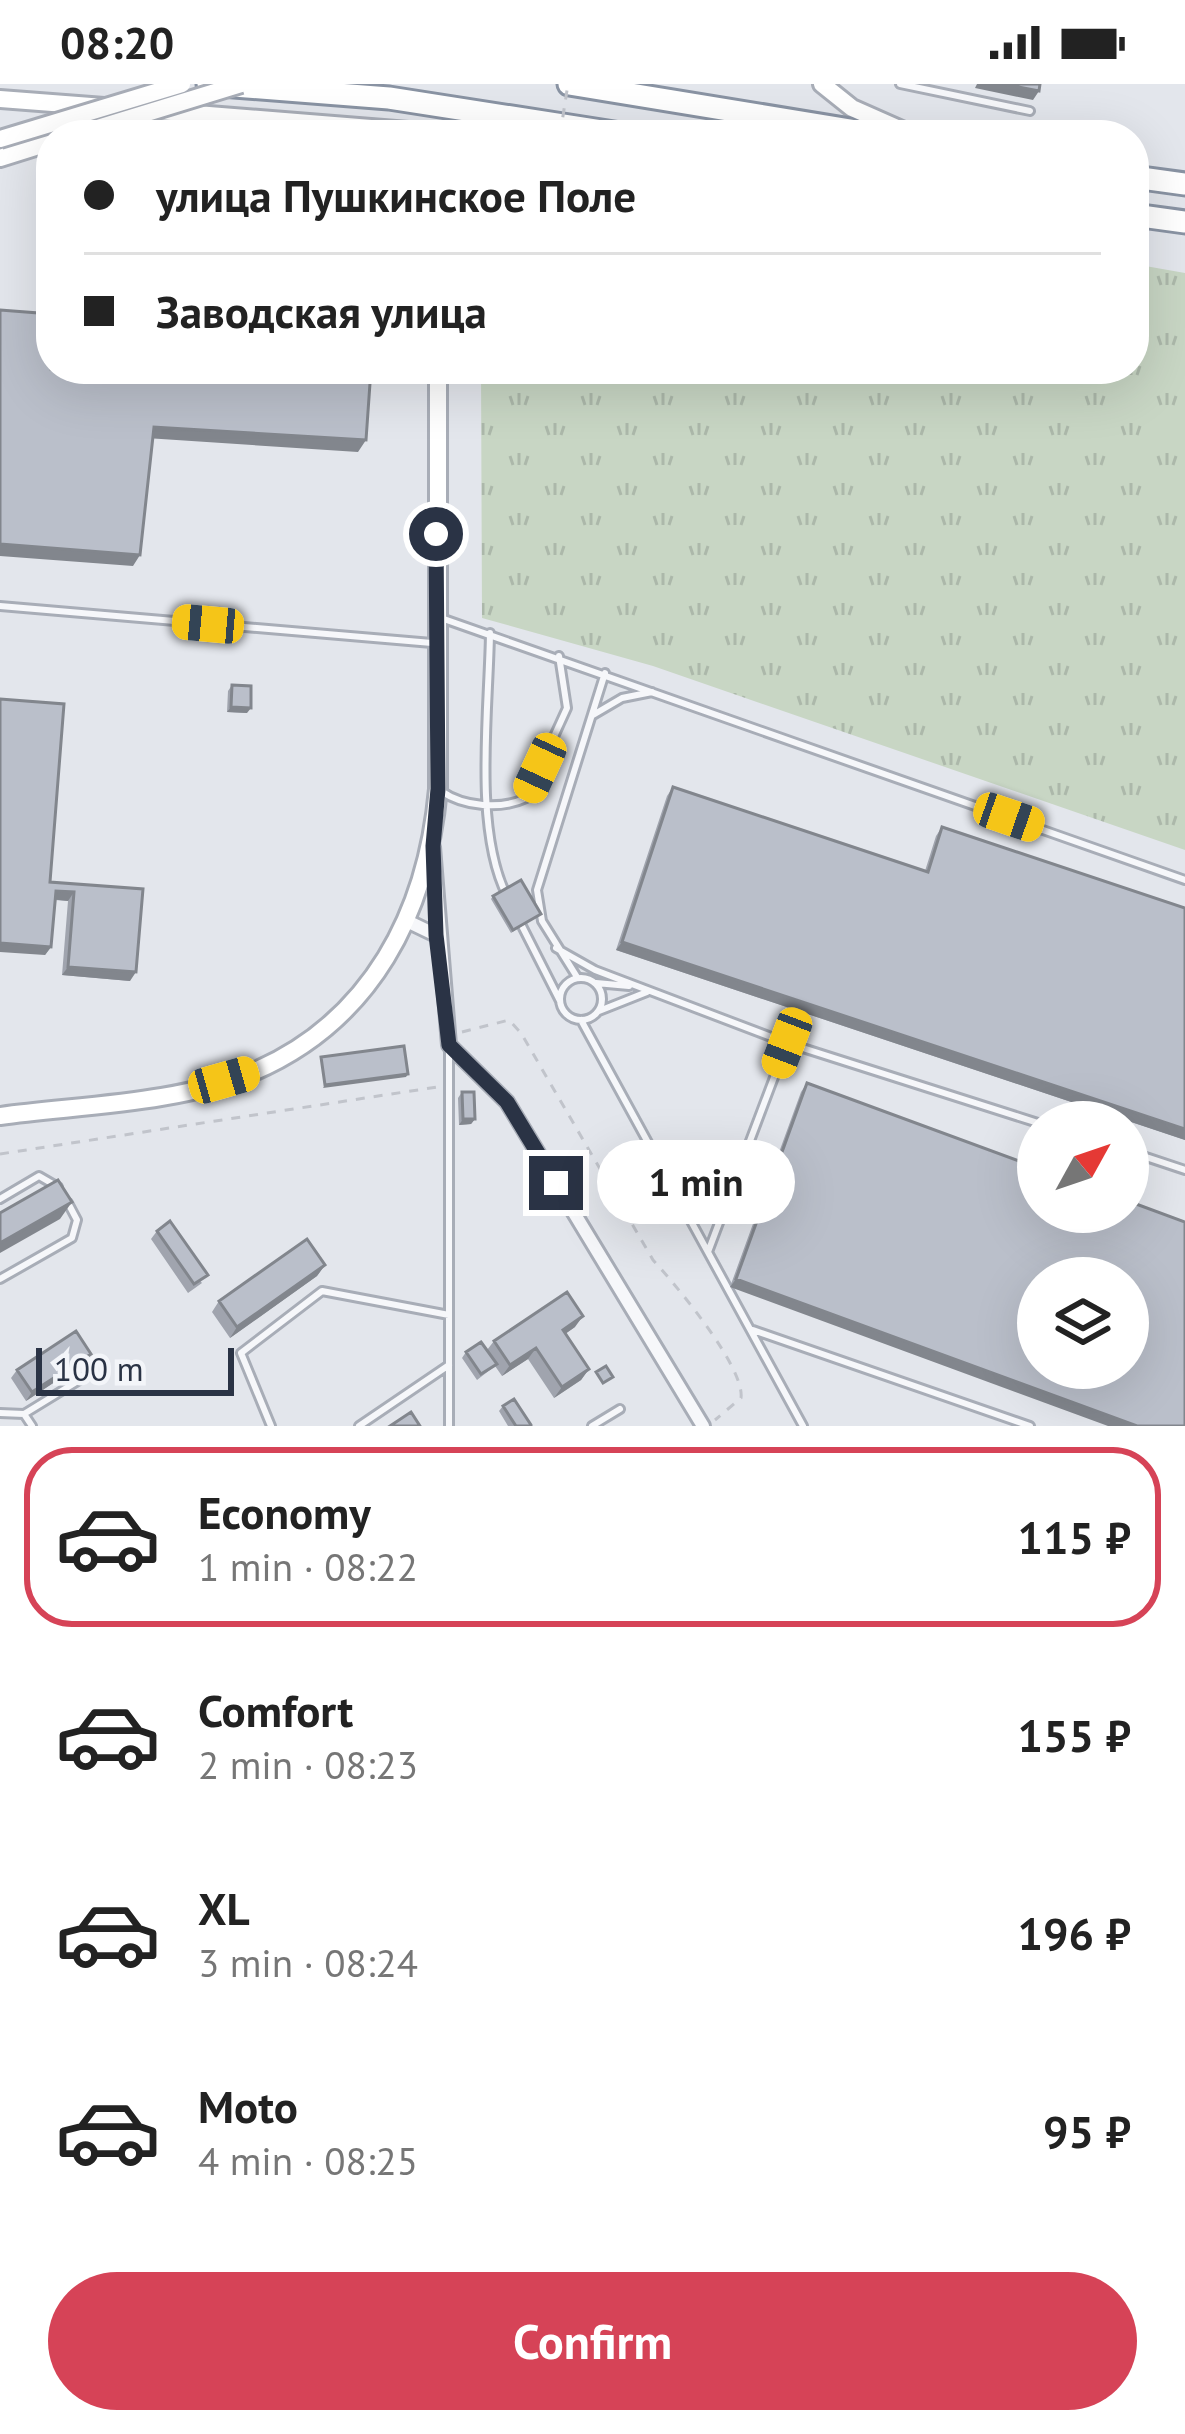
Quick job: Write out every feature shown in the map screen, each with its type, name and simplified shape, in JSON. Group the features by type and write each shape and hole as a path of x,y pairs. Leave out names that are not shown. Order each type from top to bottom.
{"highway":[{"path":"208,84 389,98 531,120"},
{"path":"568,84 788,120"},
{"path":"1149,179 1185,184"},
{"path":"1149,217 1185,222"}],"main road":[{"path":"63,120 182,84"},
{"path":"124,120 241,84"},
{"path":"822,84 852,108 879,120"},
{"path":"0,99 258,120"},
{"path":"0,139 36,128"},
{"path":"0,158 36,147"},
{"path":"0,1116 194,1088 253,1072 310,1038 361,996 388,962 409,922 433,846 438,789 437,384"}],"street":[{"path":"433,846 436,935 449,1040 507,1102 706,1426"},
{"path":"409,922 436,935"}],"lane":[{"path":"900,84 1030,111"},
{"path":"0,606 436,644"},
{"path":"436,616 1185,880"},
{"path":"490,633 488,805 496,874 563,1010 581,1020 804,1425"},
{"path":"438,789 454,800 488,805 509,806 526,798 567,708 559,656"},
{"path":"605,673 538,890 542,921 577,977 650,991"},
{"path":"590,718 622,698 656,691"},
{"path":"556,948 650,991 787,1043 1017,1116"},
{"path":"560,1000 567,982 577,977"},
{"path":"596,983 602,991 599,1011"},
{"path":"581,1020 650,991"},
{"path":"449,1040 449,1426"},
{"path":"708,1252 787,1043"},
{"path":"1149,1158 1185,1170"},
{"path":"0,1199 39,1176 55,1180 77,1220 72,1238 0,1279"},
{"path":"271,1426 241,1353 322,1291 449,1315"},
{"path":"750,1328 1030,1426"},
{"path":"359,1426 449,1365"},
{"path":"0,1413 24,1414 86,1376"},
{"path":"592,1426 620,1409"},
{"path":"24,1414 32,1426"}],"path":[{"path":"562,120 568,84"},
{"path":"449,1040 509,1020 521,1033 652,1260 679,1287 737,1377 741,1398 706,1426"},
{"path":"0,1154 449,1085"}],"green space":[{"path":"1149,267 1185,273 1185,850 653,666 482,618 481,384 1149,384"}],"building":[{"path":"1003,84 1040,84 1039,91"},
{"path":"0,310 36,313 36,384 370,384 366,440 154,427 140,555 0,544"},
{"path":"232,685 251,686 251,708 231,707"},
{"path":"0,699 64,704 50,882 143,889 136,972 68,967 74,892 56,891 51,947 0,943"},
{"path":"673,787 928,872 942,827 1185,908 1185,1129 1149,1117 1149,1101 1101,1101 622,942"},
{"path":"521,880 541,914 513,930 493,896"},
{"path":"404,1046 408,1074 325,1085 321,1057"},
{"path":"807,1083 1017,1160 1017,1233 1149,1233 1149,1209 1185,1222 1185,1426 1137,1426 1036,1389 1149,1389 1149,1257 1017,1257 1017,1382 736,1279"},
{"path":"462,1092 474,1092 475,1119 463,1119"},
{"path":"58,1180 72,1202 0,1243 0,1213"},
{"path":"170,1221 208,1275 194,1284 157,1231"},
{"path":"307,1239 325,1265 237,1327 219,1301"},
{"path":"567,1292 583,1316 563,1330 589,1369 562,1387 536,1348 510,1365 494,1341"},
{"path":"76,1331 91,1354 32,1392 17,1370"},
{"path":"481,1342 497,1364 481,1374 466,1352"},
{"path":"606,1366 613,1377 603,1383 596,1372"},
{"path":"514,1399 531,1426 516,1426 503,1406"},
{"path":"411,1412 420,1426 390,1426"}],"route":[{"path":"436,534 438,789 433,846 436,935 449,1045 507,1102 556,1183"}]}
